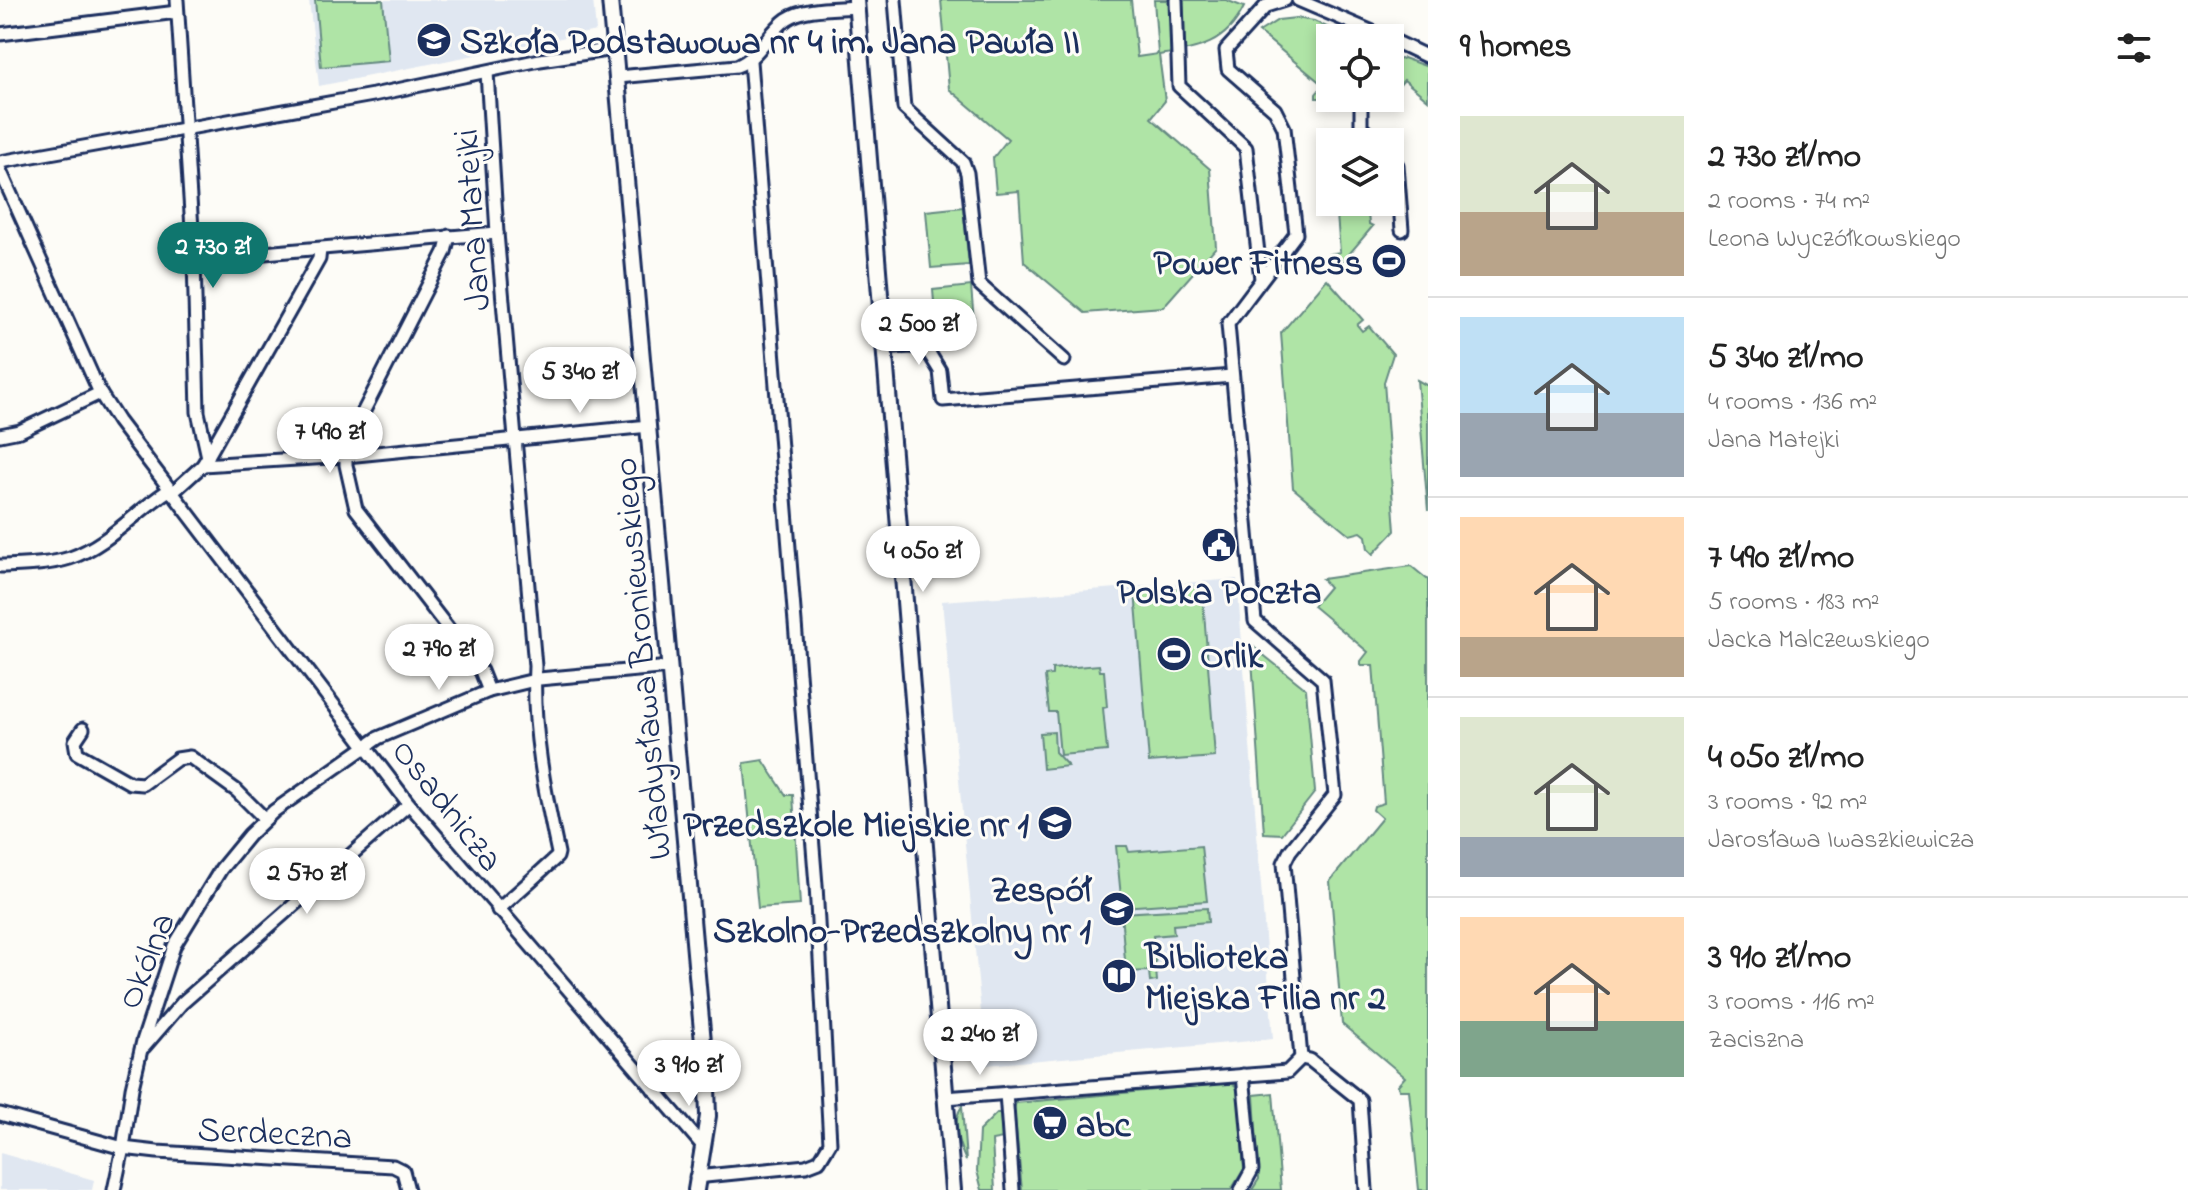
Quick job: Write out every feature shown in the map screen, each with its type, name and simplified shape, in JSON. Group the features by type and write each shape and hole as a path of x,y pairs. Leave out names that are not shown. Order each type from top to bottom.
{"street":[{"name":"Władysława Broniewskiego","path":"610,0 705,1074 708,1116 696,1184"},
{"path":"895,0 904,108 963,162 967,173 979,284 1064,360"},
{"path":"1176,0 1179,86 1246,148 1261,279"},
{"path":"945,1098 1287,1072 1301,1058 1284,863 1335,795 1334,780 1323,680 1255,621 1228,324 1296,234 1284,128 1275,110 1228,69 1226,50 1262,3 1285,0"},
{"path":"1298,0 1352,24"},
{"path":"618,77 722,69 750,61 790,17 856,4 953,1190"},
{"path":"0,34 177,6 187,128 200,423 206,461"},
{"path":"1404,47 1428,57"},
{"path":"0,162 212,126 540,60 614,49"},
{"path":"696,1184 797,1168 819,1161 830,1143 817,898 750,61"},
{"name":"Jana Matejki","path":"487,72 497,233 534,680 548,812 558,853 498,910"},
{"name":"Osadnicza","path":"0,170 100,393 170,491 409,804 702,1145"},
{"path":"1401,216 1402,230"},
{"path":"194,259 497,233"},
{"path":"449,236 445,252 352,434 346,456 356,509 481,671 489,691"},
{"path":"0,566 51,562 79,555 170,491 206,461 319,259 320,249"},
{"path":"884,348 926,348 940,371 943,400 1232,376"},
{"path":"0,435 28,427 100,393"},
{"path":"200,423 214,430 226,425"},
{"path":"206,461 346,456 649,426"},
{"name":"Okólna","path":"114,1190 141,1051 174,946 221,869 265,819 298,792 367,746 489,691 534,680 670,667"},
{"path":"83,729 75,741 77,753 130,783 143,784 177,759 190,757 237,791 265,819"},
{"name":"Okólna","path":"141,1051 182,1003 409,804"},
{"path":"1301,1058 1310,1060 1360,1100 1366,1190"},
{"path":"654,1090 705,1074"},
{"path":"1241,1190 1252,1170 1243,1075"},
{"path":"1006,1093 1013,1190"},
{"path":"0,1114 123,1148"},
{"name":"Serdeczna","path":"123,1148 393,1166 403,1171 408,1190"}],"shaded area":[{"name":"Szkoła Podstawowa nr 4 im. Jana Pawła II","path":"309,0 593,0 596,31 319,86"},
{"name":"Zespół Szkolno-Przedszkolny nr 1","path":"1237,579 1273,1039 986,1065 942,601"},
{"path":"0,1153 94,1180 92,1190 0,1190"}],"green space":[{"path":"315,0 383,0 389,61 321,67"},
{"path":"941,0 1131,0 1137,57 1158,54 1154,0 1226,0 1244,7 1219,38 1198,47 1159,55 1165,101 1151,118 1210,169 1216,247 1163,307 1085,313 1024,262 1019,191 996,193 993,158 1008,139 949,89"},
{"path":"1296,18 1320,24 1316,24 1316,79 1259,32 1278,20"},
{"path":"1404,58 1428,67 1428,100 1404,80"},
{"path":"963,207 969,265 931,268 926,211"},
{"path":"1337,216 1368,216 1369,224 1373,226 1339,266 1329,254 1340,252"},
{"path":"1327,279 1363,320 1357,325 1362,331 1369,326 1393,354 1384,382 1395,531 1373,554 1368,549 1366,536 1361,532 1350,535 1293,488 1281,333"},
{"path":"971,286 974,322 936,326 933,290"},
{"path":"1417,380 1428,386 1428,511"},
{"path":"1411,566 1428,580 1428,1190 1419,1190 1409,1090 1399,1090 1398,1085 1405,1077 1342,1024 1330,881 1382,818 1373,810 1374,806 1384,803 1373,665 1361,665 1368,652 1313,606 1329,587 1322,579"},
{"name":"Orlik","path":"1202,586 1215,757 1149,762 1135,591"},
{"path":"1251,645 1306,689 1315,792 1282,834 1264,833"},
{"path":"1099,665 1100,671 1104,671 1107,751 1060,755 1056,712 1049,712 1045,676 1052,675 1052,669"},
{"path":"1054,732 1055,752 1068,766 1043,769 1040,733"},
{"path":"763,760 786,795 793,795 800,905 758,908 744,763"},
{"path":"1116,846 1127,846 1129,852 1201,846 1207,901 1122,907"},
{"path":"1207,908 1208,922 1173,925 1174,934 1153,936 1157,981 1150,982 1149,971 1126,972 1121,913"},
{"path":"1229,1083 1235,1085 1238,1091 1244,1169 1231,1190 1022,1190 1016,1103"},
{"path":"1273,1093 1281,1190 1252,1190 1259,1179 1254,1095"},
{"path":"962,1106 966,1161 957,1126"},
{"path":"1000,1113 1003,1139 992,1141 995,1190 982,1190 977,1171 979,1131"}],"place":[{"name":"Szkoła Podstawowa nr 4 im. Jana Pawła II","path":"434,40"},
{"name":"Power Fitness","path":"1389,261"},
{"name":"Polska Poczta","path":"1219,545"},
{"name":"Orlik","path":"1174,654"},
{"name":"Przedszkole Miejskie nr 1","path":"1055,823"},
{"name":"Zespół Szkolno-Przedszkolny nr 1","path":"1117,909"},
{"name":"Biblioteka Miejska Filia nr 2","path":"1119,976"},
{"name":"abc","path":"1050,1123"}]}
